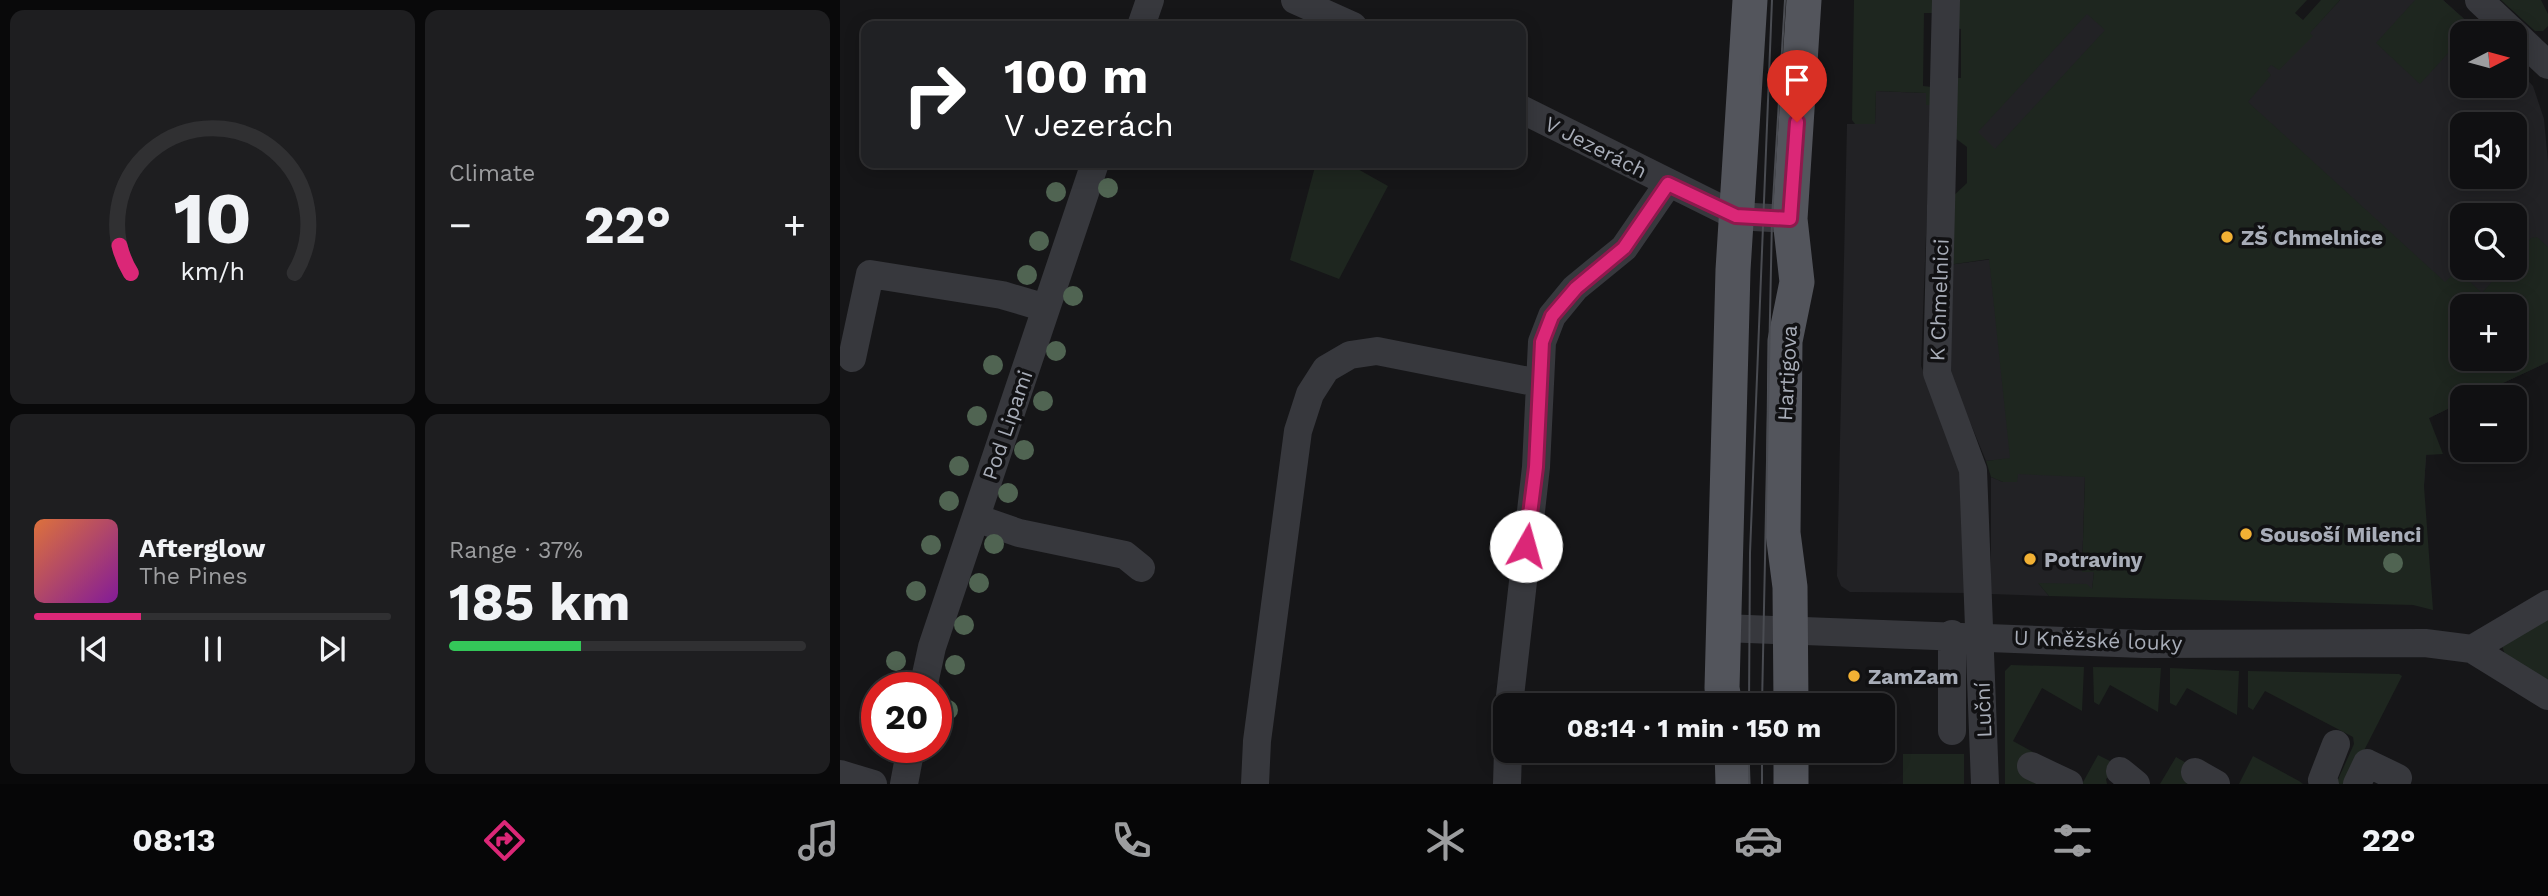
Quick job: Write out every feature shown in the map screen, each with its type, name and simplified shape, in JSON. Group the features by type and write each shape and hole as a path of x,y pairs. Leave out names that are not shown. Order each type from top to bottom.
{"main road":[{"path":"1723,693 1736,216 1750,0"},
{"name":"Hartigova","path":"1791,693 1790,587 1783,533 1785,341 1798,273 1790,219 1804,0"},
{"path":"1732,763 1733,784"},
{"path":"1791,763 1791,784"}],"street":[{"path":"1142,21 1150,0"},
{"path":"1295,0 1342,21"},
{"name":"K Chmelnici","path":"1946,0 1937,373 1973,470 1966,635"},
{"path":"2479,0 2548,65"},
{"name":"V Jezerách","path":"1526,112 1736,216 1790,219"},
{"name":"Pod Lipami","path":"927,672 932,647 1093,168"},
{"path":"1510,693 1536,467 1542,342 1552,316 1576,288 1624,248 1668,184"},
{"path":"852,358 870,274 1002,295 1046,308"},
{"path":"1255,784 1257,741 1295,550 1298,431 1310,394 1326,369 1350,355 1377,351 1539,383"},
{"path":"975,518 1019,533 1125,555 1141,568"},
{"path":"2472,649 2548,604"},
{"name":"U Kněžské louky","path":"1723,628 1966,635 2143,644 2425,643 2472,649 2548,696"},
{"path":"1952,732 1966,635"},
{"name":"Luční","path":"1966,635 1985,784"},
{"path":"2325,784 2322,779 2336,744"},
{"path":"904,784 908,763"},
{"path":"1507,784 1508,763"},
{"path":"2357,784 2367,763 2398,778"},
{"path":"2031,766 2069,784"},
{"path":"840,774 873,784"}],"shaded area":[{"path":"1854,0 1933,0 1933,13 1924,13 1923,86 1932,87 1931,105 1926,105 1926,93 1876,91 1875,124 1855,124 1852,120"},
{"name":"ZŠ Chmelnice","path":"1954,0 2307,0 2295,13 2303,20 2321,0 2340,0 2310,33 2313,36 2279,70 2271,65 2267,70 2271,75 2248,102 2445,282 2450,277 2450,280 2468,280 2482,293 2493,280 2527,280 2527,242 2537,237 2548,247 2548,362 2499,385 2450,385 2450,408 2429,418 2443,454 2426,455 2424,486 2433,610 2413,605 2049,596 2038,583 2087,584 2092,589 2094,572 2082,572 2085,477 2018,474 2017,482 2003,482 1991,477 1986,461 2010,458 1989,259 1948,265 1950,199 1967,183 1967,147 1951,135 1952,78 1961,78 1961,29 1953,28","holes":["2087,14 2105,30 1995,149 1978,132"]},
{"name":"ZŠ Chmelnice","path":"2340,0 2443,0 2467,21 2450,21 2450,98 2527,98 2527,80 2533,86 2544,119 2548,162 2548,362 2499,385 2450,385 2450,408 2429,418 2424,486 2085,476 2082,571 2094,572 2092,590 2039,584 2049,596 1991,594 1991,477 2003,482 2010,459 1986,461 1947,366 1948,265 1993,259 1968,137 2088,8 2299,17 2313,29"},
{"path":"2415,0 2443,0 2466,21 2450,21 2450,51 2420,84 2376,43"},
{"path":"2501,0 2541,0 2548,14 2548,26 2543,31 2535,31"},
{"path":"1876,91 1926,93 1931,105 1921,366 1964,462 1967,593 1850,592 1841,586 1837,576 1847,124 1875,124"},
{"path":"1315,168 1356,168 1388,186 1339,279 1290,260"},
{"path":"2548,618 2548,680 2506,657 2502,646"},
{"path":"2011,665 2084,667 2082,711 2042,688 2013,741 2033,752 2024,771 2046,784 2005,784 2005,671"},
{"path":"2093,667 2161,668 2158,712 2110,685 2099,705 2094,702"},
{"path":"2170,668 2239,671 2237,715 2187,688 2176,706 2170,703"},
{"path":"2248,671 2402,676 2347,784 2336,784 2354,744 2353,737 2265,691 2253,710 2248,707"},
{"path":"1903,754 1964,754 1964,784 1903,784"},
{"path":"2098,755 2120,766 2106,779 2107,784 2082,784"},
{"path":"2253,756 2299,781 2303,784 2239,784"},
{"path":"2176,757 2195,768 2190,784 2160,784"}],"tram line":[{"path":"1749,693 1750,553 1772,0"},
{"path":"1762,693 1772,218 1785,0"},
{"path":"1749,763 1749,784"},
{"path":"1762,763 1762,784"}],"place":[{"name":"ZŠ Chmelnice","path":"2227,237"},
{"name":"Sousoší Milenci","path":"2246,534"},
{"name":"Potraviny","path":"2030,559"},
{"name":"ZamZam","path":"1854,676"}],"route":[{"path":"1526,546 1536,467 1542,342 1552,316 1576,288 1624,248 1668,184 1736,216 1790,219 1797,122"}]}
